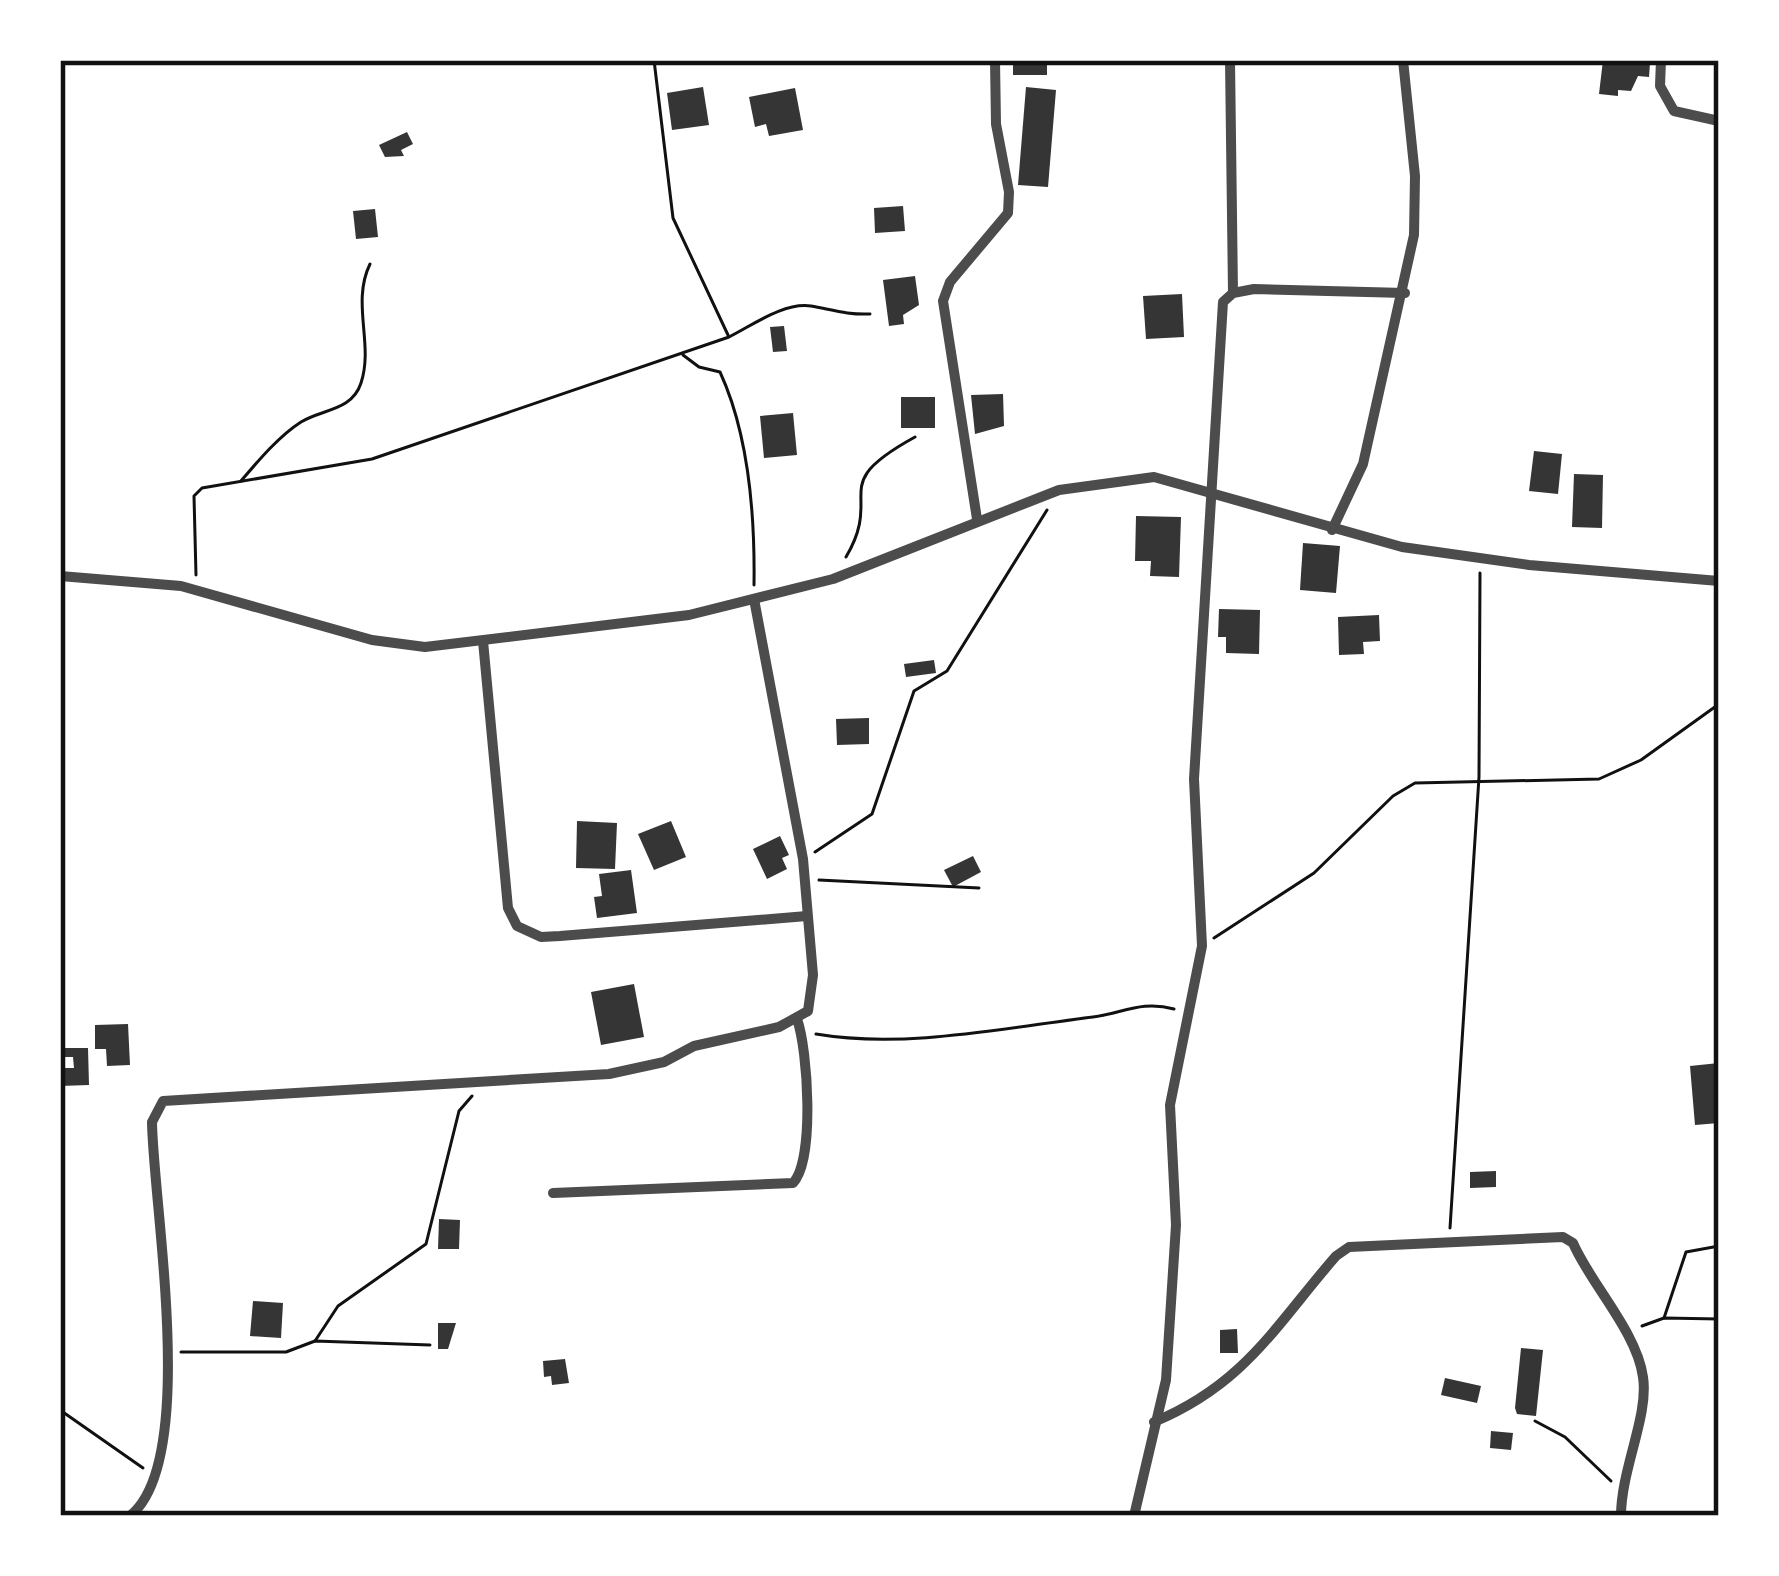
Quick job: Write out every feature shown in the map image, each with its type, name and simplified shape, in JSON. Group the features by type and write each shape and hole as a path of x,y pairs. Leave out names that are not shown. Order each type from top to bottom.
{"street":[{"path":"977,519 943,301 950,282 1007,212 1009,192 995,124 995,60"},
{"path":"1230,60 1233,293"},
{"path":"1333,530 1363,464 1405,293 1415,176 1403,60"},
{"path":"1661,60 1660,86 1675,111 1719,121"},
{"path":"1134,1516 1166,1380 1175,1275 1170,1105 1202,946 1194,778 1205,562 1216,494 1223,302 1233,293 1405,293"},
{"path":"60,576 181,586 392,645 483,641 634,625 754,599 832,579 1059,490 1154,477 1333,530 1480,559 1719,581"},
{"path":"553,1193 760,1189 793,1183 804,1165 800,1026 812,999 805,877 754,599"},
{"path":"483,641 508,908 517,926 542,937 807,916"},
{"path":"130,1516 141,1507 154,1475 168,1352 168,1284 152,1135 156,1107 163,1101 379,1084 487,1084 640,1069 694,1046 800,1026"},
{"path":"1154,1422 1189,1407 1243,1369 1276,1335 1336,1256 1349,1247 1570,1239 1612,1305 1644,1381 1620,1491 1622,1516"}],"path":[{"path":"654,60 673,218 703,292 729,337"},
{"path":"240,482 301,422 350,401 356,393 363,380 359,299 370,264"},
{"path":"181,586 196,573 194,496 202,488 372,459 729,337 781,310 808,305 839,315 870,314"},
{"path":"681,354 699,368 720,372 738,421 754,556 754,599"},
{"path":"832,579 859,530 860,489 867,466 916,437"},
{"path":"803,859 872,814 914,691 947,671 1059,490"},
{"path":"1449,1241 1479,778 1480,559"},
{"path":"1202,946 1314,873 1393,796 1415,783 1599,778 1641,760 1719,704"},
{"path":"805,877 979,888"},
{"path":"800,1026 846,1040 1101,1016 1142,1004 1188,1013"},
{"path":"316,1341 338,1306 426,1244 459,1111 487,1084"},
{"path":"1664,1318 1680,1260 1696,1248 1719,1246"},
{"path":"1623,1332 1664,1318 1719,1319"},
{"path":"168,1352 286,1352 316,1341 430,1345"},
{"path":"60,1410 154,1475"},
{"path":"1535,1421 1564,1437 1620,1491"}],"building":[{"path":"1013,60 1047,60 1047,75 1013,75"},
{"path":"1603,60 1650,63 1649,77 1638,76 1631,91 1618,90 1618,96 1599,94"},
{"path":"703,87 709,125 672,130 667,93"},
{"path":"1026,87 1056,90 1048,187 1018,185"},
{"path":"795,88 803,130 769,136 766,124 755,127 749,97"},
{"path":"407,132 413,144 401,150 404,156 385,157 379,145"},
{"path":"903,206 905,231 875,233 874,208"},
{"path":"375,209 378,237 356,239 353,211"},
{"path":"915,276 919,305 903,315 904,324 889,326 883,280"},
{"path":"1182,294 1184,337 1146,339 1143,296"},
{"path":"784,326 787,351 773,352 770,327"},
{"path":"1003,394 1004,426 975,434 971,395"},
{"path":"901,397 935,397 935,428 901,428"},
{"path":"793,413 797,455 764,458 760,416"},
{"path":"1534,451 1562,454 1558,494 1529,491"},
{"path":"1574,474 1603,475 1602,528 1572,527"},
{"path":"1136,516 1181,517 1179,577 1150,576 1151,561 1135,561"},
{"path":"1303,543 1340,546 1336,593 1300,590"},
{"path":"1219,609 1260,610 1259,654 1226,653 1226,637 1218,637"},
{"path":"1379,615 1380,641 1363,642 1364,654 1339,655 1338,617"},
{"path":"934,660 936,673 906,677 904,664"},
{"path":"869,718 869,744 837,745 836,719"},
{"path":"577,821 617,823 615,869 576,868"},
{"path":"671,821 686,857 654,870 638,834"},
{"path":"780,836 789,855 782,858 787,869 767,879 753,849"},
{"path":"973,856 981,872 953,887 944,870"},
{"path":"631,870 637,913 597,918 594,897 602,896 599,874"},
{"path":"634,984 644,1037 601,1045 591,992"},
{"path":"128,1024 130,1065 107,1066 106,1049 95,1049 95,1025"},
{"path":"60,1048 88,1048 89,1085 60,1086 60,1068 74,1068 73,1057 60,1057"},
{"path":"1719,1063 1719,1123 1695,1125 1690,1066"},
{"path":"1496,1171 1496,1187 1470,1188 1470,1172"},
{"path":"439,1219 460,1220 459,1249 438,1249"},
{"path":"253,1301 283,1303 281,1338 250,1336"},
{"path":"438,1323 456,1323 448,1349 438,1349"},
{"path":"1237,1329 1238,1353 1220,1353 1220,1330"},
{"path":"1521,1348 1543,1350 1536,1416 1517,1414 1515,1408"},
{"path":"565,1359 569,1383 552,1385 551,1376 544,1377 543,1361"},
{"path":"1445,1378 1481,1386 1477,1403 1441,1395"},
{"path":"1491,1431 1513,1433 1511,1450 1490,1448"}]}
